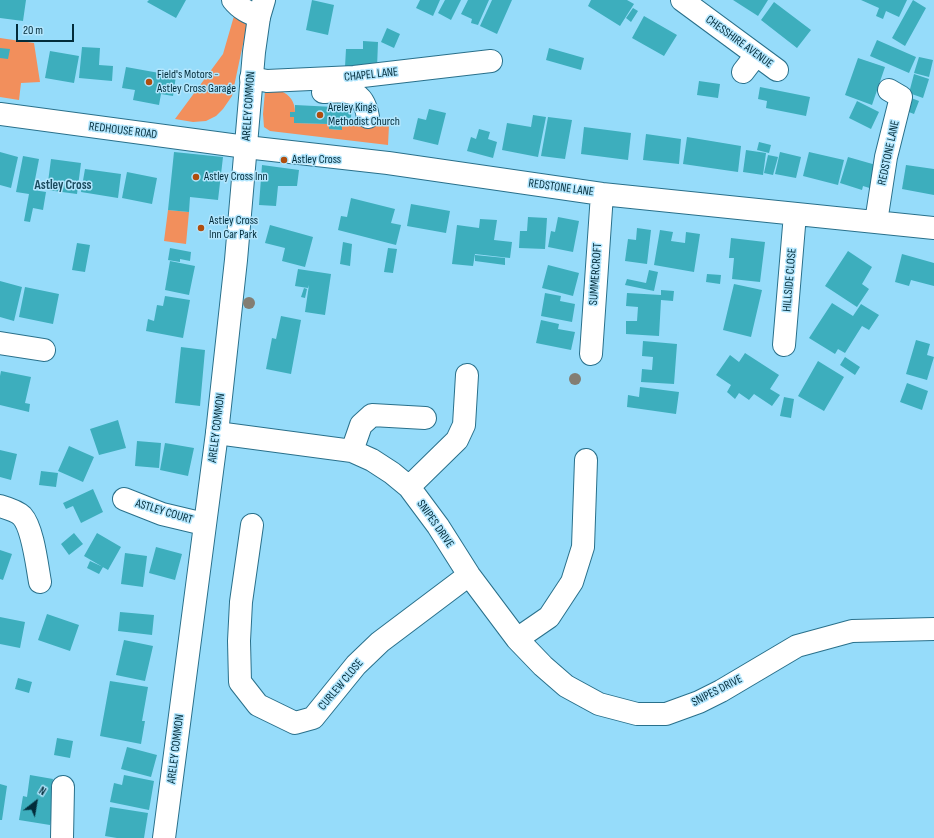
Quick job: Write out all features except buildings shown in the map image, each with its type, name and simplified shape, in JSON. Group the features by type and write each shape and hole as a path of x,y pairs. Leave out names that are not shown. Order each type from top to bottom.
{"street":[{"name":"ARELEY COMMON","path":"164,838 217,433 236,260 251,78 261,8 247,12 240,8 233,0"},
{"name":"CHESSHIRE AVENUE","path":"682,0 777,70"},
{"path":"743,72 756,55"},
{"name":"CHAPEL LANE","path":"251,78 267,81 354,77 491,61"},
{"path":"276,80 281,92 287,94 346,91 355,94 362,99 366,106 368,117"},
{"name":"REDSTONE LANE","path":"876,222 886,157 901,98 889,90"},
{"name":"REDHOUSE ROAD","path":"0,114 246,148"},
{"name":"REDSTONE LANE","path":"246,148 388,163 602,194 934,228"},
{"name":"SUMMERCROFT","path":"591,354 602,194"},
{"name":"HILLSIDE CLOSE","path":"784,345 795,214"},
{"path":"0,343 44,350"},
{"name":"SNIPES DRIVE","path":"409,487 457,440 464,425 467,376"},
{"path":"352,451 361,425 372,415 425,418"},
{"name":"SNIPES DRIVE","path":"217,433 352,451 372,460 392,473 409,487 438,526 469,575 517,639 542,666 566,686 599,704 637,714 666,714 699,702 722,691 797,646 852,631 934,629"},
{"path":"517,639 549,616 572,582 583,547 586,460"},
{"name":"ASTLEY COURT","path":"124,499 162,514 204,524"},
{"path":"0,506 10,509 22,516 29,528 40,582"},
{"name":"CURLEW CLOSE","path":"252,525 241,602 239,641 240,682 258,705 295,724 313,718 356,665 380,642 469,575"},
{"path":"62,838 63,787"}],"shaded area":[{"path":"234,16 247,25 232,96 216,116 206,121 193,122 175,119 223,54"},
{"path":"0,38 34,43 40,82 21,83 19,100 0,97"},
{"path":"276,80 281,91 293,102 295,112 290,112 290,117 294,117 294,123 329,124 329,129 341,130 342,123 389,125 388,145 270,131 264,127 263,114 265,91"},
{"path":"168,210 189,212 186,244 164,241"}],"place":[{"name":"Field's Motors - Astley Cross Garage","path":"149,82"},
{"name":"Areley Kings Methodist Church","path":"320,115"},
{"name":"Astley Cross","path":"284,160"},
{"name":"Astley Cross Inn","path":"196,177"},
{"name":"Astley Cross Inn Car Park","path":"201,228"}],"district":[{"name":"Astley Cross","path":"63,186"}]}
